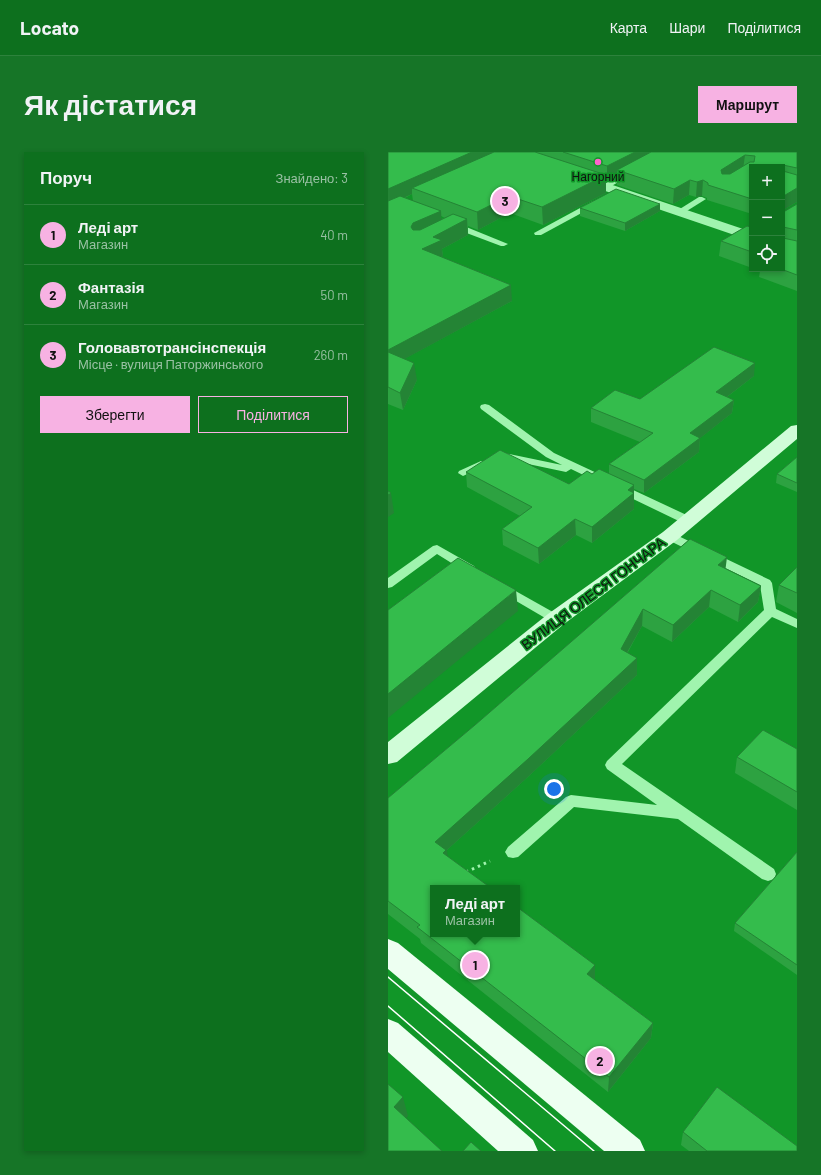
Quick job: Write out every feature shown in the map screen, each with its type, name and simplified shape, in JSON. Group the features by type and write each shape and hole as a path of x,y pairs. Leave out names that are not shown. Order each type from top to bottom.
{"main road":[{"name":"ВУЛИЦЯ ОЛЕСЯ ГОНЧАРА","path":"388,755 556,619 689,521 797,430"},
{"path":"388,952 630,1151"},
{"path":"388,1033 522,1151"}],"street":[{"path":"567,173 609,193 679,212 749,236"}],"lane":[{"path":"538,233 609,193 639,168"},
{"path":"679,212 702,199"},
{"path":"441,220 450,227 504,244"},
{"path":"484,407 550,455 689,521"},
{"path":"463,474 500,454 589,474"},
{"path":"670,536 766,584 770,611"},
{"path":"388,584 437,549 556,619"},
{"path":"770,611 797,624"},
{"path":"768,874 612,765 770,611"},
{"path":"513,852 571,801 681,813"}],"path":[{"path":"462,875 467,870 513,852"}],"building":[{"path":"388,152 472,152 388,189"},
{"path":"494,152 535,152 606,175 542,207 509,196 477,212 412,188"},
{"name":"Нагорний","path":"563,152 635,152 607,166"},
{"path":"651,152 797,152 797,168 785,165 785,164 749,164 749,198 708,185 708,183 703,180 697,182 690,180 674,189 617,170","holes":["745,155 755,156 754,162 750,162 730,174 722,174 721,170"]},
{"path":"785,172 797,175 797,188 785,195"},
{"path":"616,189 660,204 625,223 580,208"},
{"path":"400,196 441,211 413,223 411,227 413,230 420,230 453,214 467,219 433,237 442,240 422,249 511,285 388,350 388,201"},
{"path":"797,204 797,230 785,227 785,211"},
{"path":"747,226 749,226 749,251 721,241"},
{"path":"785,238 797,241 797,275 785,270"},
{"path":"714,347 755,363 716,392 734,400 690,433 700,438 644,480 609,464 653,433 591,408 615,390 640,399"},
{"path":"388,352 414,363 400,393 388,387"},
{"path":"500,450 569,484 587,471 592,474 599,469 634,485 628,490 634,493 592,527 575,519 538,548 502,529 532,507 466,472"},
{"path":"797,457 797,483 777,474"},
{"path":"690,539 727,557 718,565 761,586 740,605 711,590 673,625 643,609 621,649 637,658 528,759 435,842 446,850 443,853 487,885 430,885 430,937 520,937 520,909 595,965 587,974 653,1023 609,1077 417,927 420,925 388,901 388,798 475,725"},
{"path":"458,558 516,590 388,694 388,610"},
{"path":"797,567 797,593 779,585"},
{"path":"763,730 797,749 797,792 737,757"},
{"path":"797,852 797,965 735,923"},
{"path":"388,1084 403,1097 394,1107 442,1151 388,1151"},
{"path":"717,1087 797,1146 797,1151 707,1151 683,1132"},
{"path":"471,1142 481,1151 463,1151"}],"tram line":[{"path":"388,977 594,1151"},
{"path":"388,1006 555,1151"}],"place":[{"name":"Нагорний","path":"598,162"},
{"name":"Головавтотрансінспекція","path":"505,201"},
{"name":"Леді арт","path":"475,965"},
{"name":"Фантазія","path":"600,1061"}]}
